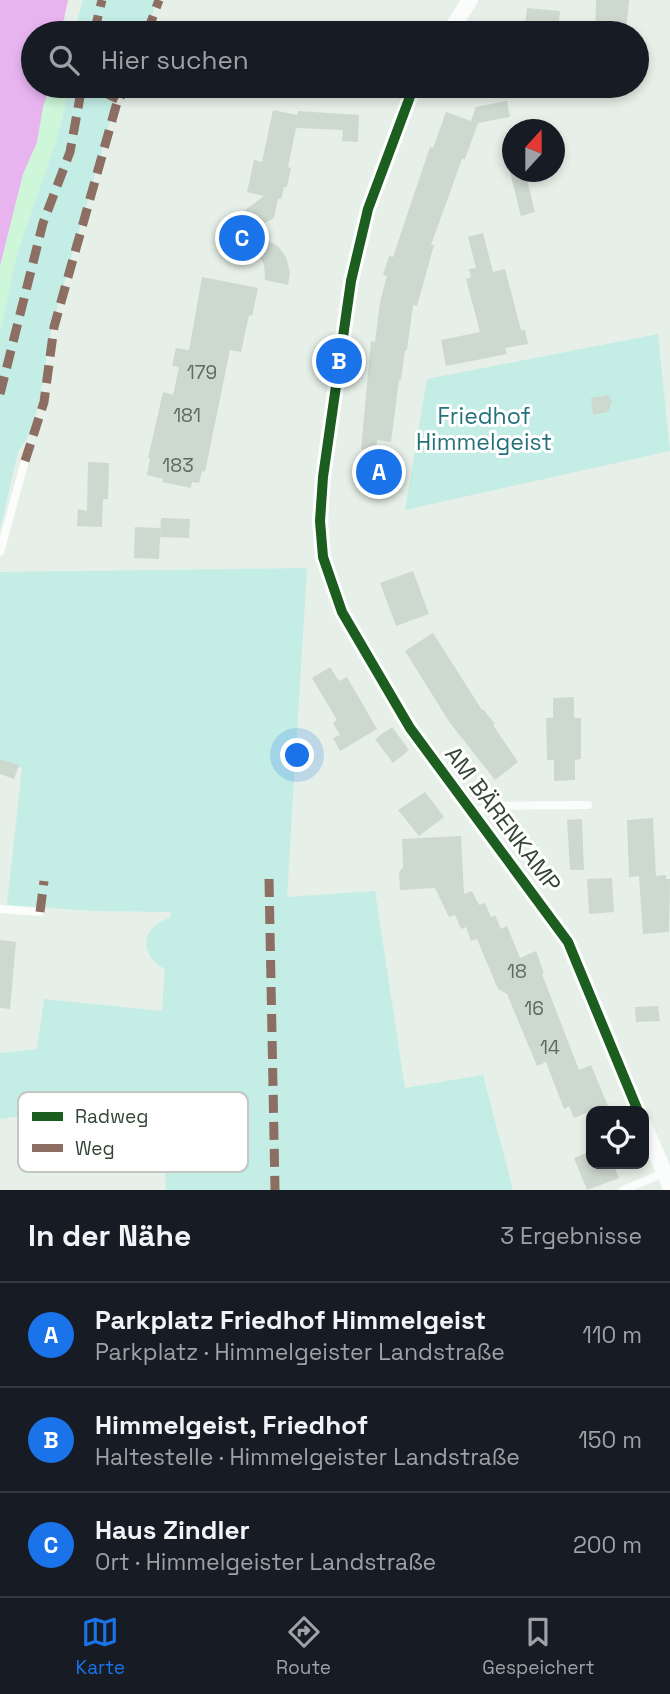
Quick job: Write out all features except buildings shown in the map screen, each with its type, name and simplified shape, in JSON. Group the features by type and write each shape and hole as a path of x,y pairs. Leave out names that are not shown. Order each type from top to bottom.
{"street":[{"path":"457,21 470,0"},
{"name":"AM BÄRENKAMP","path":"410,98 368,209 351,281 323,477 320,521 323,557 342,611 410,728 568,942 636,1106"},
{"path":"649,1137 667,1179"}],"lane":[{"path":"0,552 25,461"},
{"path":"474,815 487,806 588,805"},
{"path":"0,909 40,912"},
{"path":"623,1190 667,1179"}],"green space":[{"path":"83,0 156,0 151,21 77,21"},
{"path":"67,98 117,98 52,326 39,404 27,439 18,451 0,530 0,332 17,254 56,141"},
{"name":"Friedhof Himmelgeist","path":"658,334 670,451 405,510 427,379"},
{"path":"307,568 287,897 375,891 405,1088 483,1075 513,1190 166,1190 165,1172 248,1172 248,1092 18,1092 18,1117 0,1119 0,1053 37,1049 44,999 162,1011 165,969 151,957 146,942 153,928 170,918 171,912 93,911 7,905 22,768 0,759 0,572"}],"sand":[{"path":"46,98 67,98 56,141 17,254 0,332 0,266 23,174 37,142"}],"shaded area":[{"path":"0,0 68,0 64,21 21,21 21,98 46,98 37,142 23,174 0,266"}],"marked path":[{"path":"97,21 102,0"},
{"path":"151,21 159,0"},
{"path":"0,394 43,223 70,152 80,98"},
{"path":"25,461 44,402 54,327 119,98"},
{"path":"269,879 275,1190"},
{"path":"40,912 44,881"}],"cycle path":[{"path":"410,98 368,209 351,281 323,477 320,521 323,557 342,612 410,728 568,942 636,1106"}],"place":[{"name":"Haus Zindler","path":"242,238"},
{"name":"Himmelgeist, Friedhof","path":"339,361"},
{"name":"Parkplatz Friedhof Himmelgeist","path":"379,472"}]}
